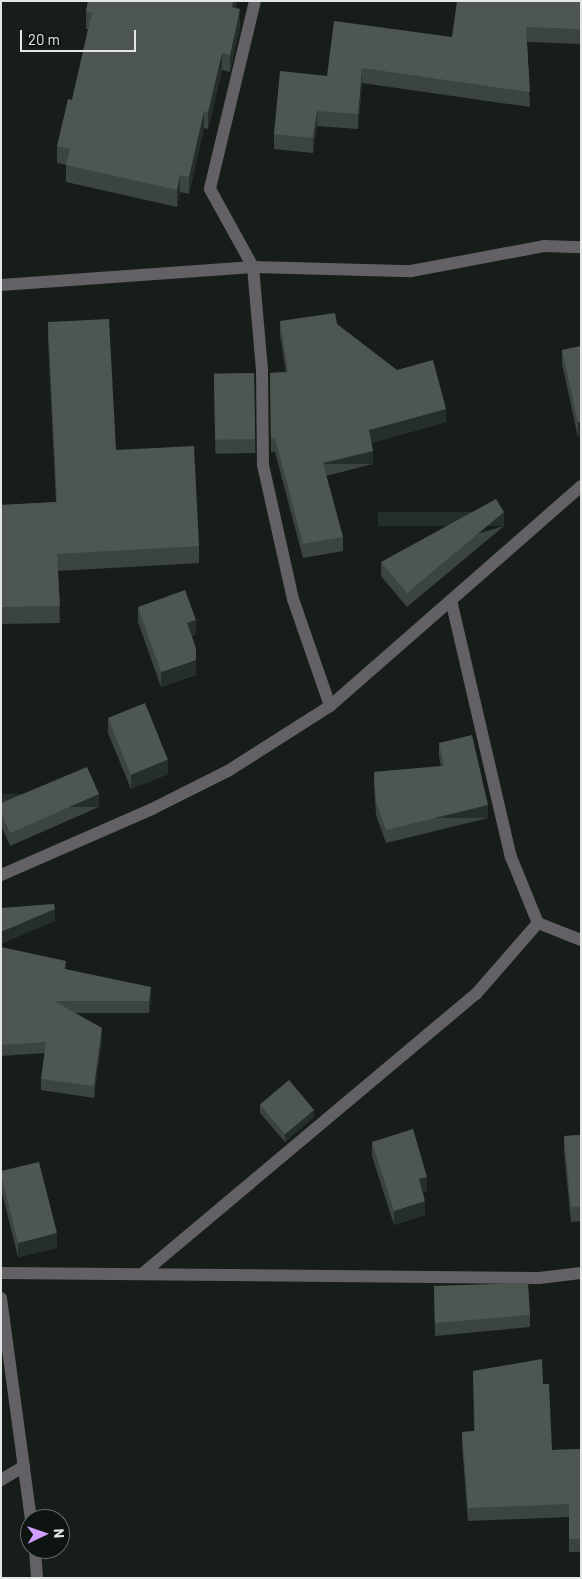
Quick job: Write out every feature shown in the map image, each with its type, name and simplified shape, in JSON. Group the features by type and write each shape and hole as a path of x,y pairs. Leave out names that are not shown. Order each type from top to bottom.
{"street":[{"path":"255,1 210,189 253,267 262,370 263,465 293,599 330,706"},
{"path":"1,285 253,267 411,271 544,246 581,247"},
{"path":"1,875 152,809 228,771 330,706 581,486"},
{"path":"451,600 511,857 538,923 581,940"},
{"path":"142,1274 476,994 538,923"},
{"path":"1,1273 539,1278 581,1272"},
{"path":"1,1298 30,1509"},
{"path":"1,1480 24,1466"},
{"path":"35,1559 37,1578"}],"building":[{"path":"88,1 233,1 232,7 240,9 230,55 222,53 208,112 204,111 189,177 180,175 177,190 66,165 70,149 57,146 68,99 72,100 92,13 86,12"},
{"path":"457,1 581,1 581,29 526,27 530,92 362,68 358,114 317,111 313,138 274,134 280,71 327,76 334,21 452,37"},
{"path":"335,313 337,324 397,370 433,360 446,409 369,430 373,451 323,463 343,537 303,544 275,438 271,438 270,373 288,372 280,321"},
{"path":"109,319 116,450 194,446 199,546 57,554 60,606 1,607 1,505 57,502 48,322"},
{"path":"581,346 581,422 578,422 562,350"},
{"path":"254,373 255,439 215,440 214,374"},
{"path":"496,499 504,512 407,593 381,562"},
{"path":"185,590 196,620 187,623 196,648 196,660 161,672 138,607"},
{"path":"145,703 168,760 131,775 108,718"},
{"path":"472,735 488,805 386,830 376,802 374,772 444,766 439,743"},
{"path":"87,767 99,794 10,833 1,812 1,803"},
{"path":"54,904 55,909 1,932 1,908"},
{"path":"1,947 66,961 65,969 151,987 149,1001 54,1001 102,1028 94,1086 41,1079 46,1042 1,1045"},
{"path":"289,1080 314,1110 285,1134 260,1104"},
{"path":"413,1129 427,1177 419,1179 425,1201 394,1211 372,1142"},
{"path":"581,1135 581,1206 571,1207 564,1136"},
{"path":"39,1162 57,1233 18,1243 1,1171"},
{"path":"528,1283 530,1315 435,1323 434,1286"},
{"path":"542,1359 543,1384 549,1384 552,1450 581,1449 581,1539 569,1539 569,1504 468,1508 462,1432 475,1431 473,1371"}]}
